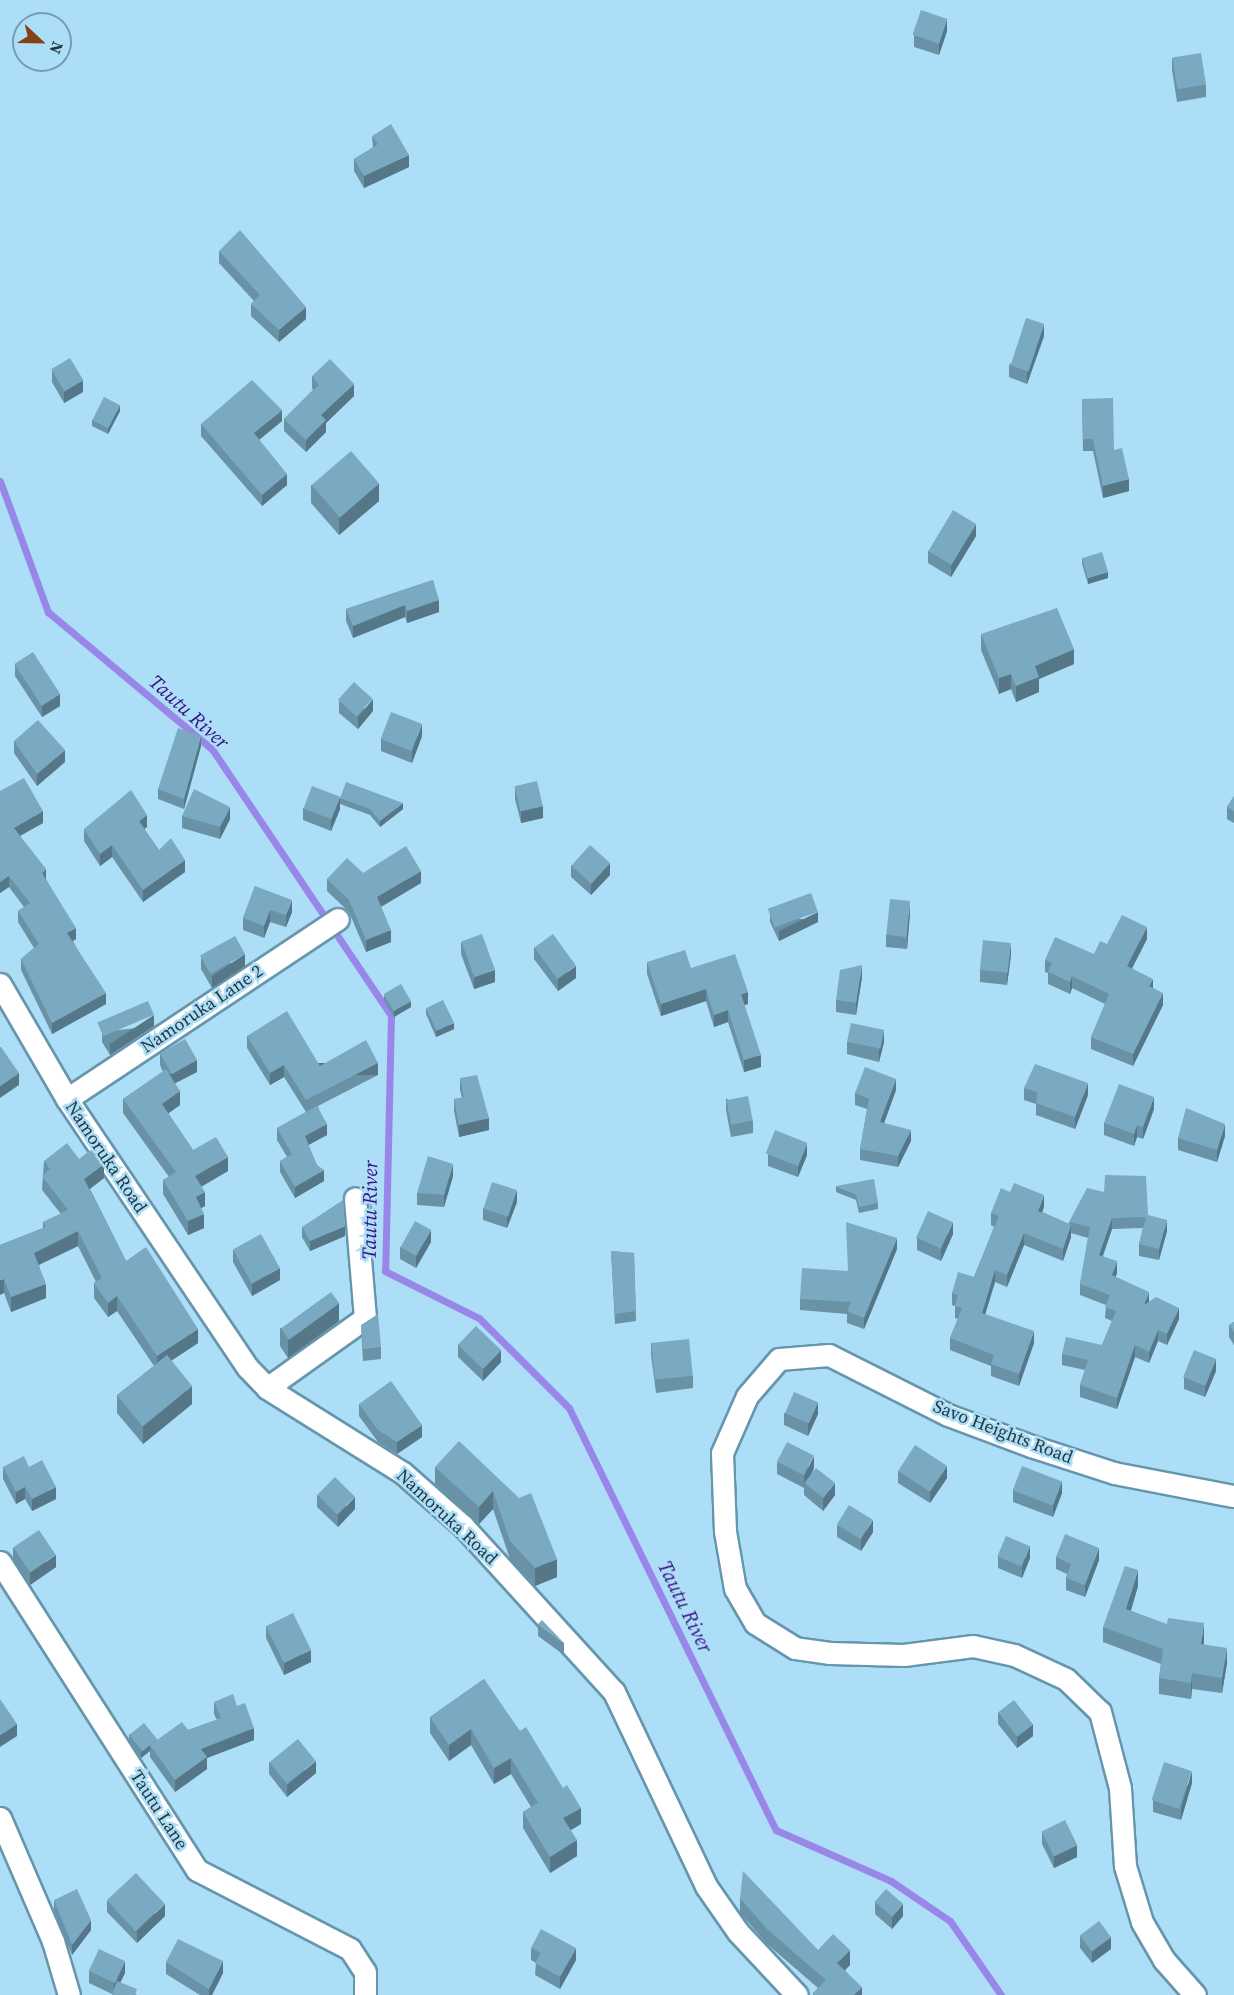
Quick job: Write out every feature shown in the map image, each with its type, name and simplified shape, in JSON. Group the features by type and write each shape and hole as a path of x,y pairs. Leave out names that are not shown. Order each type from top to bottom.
{"street":[{"name":"Namoruka Lane 2","path":"67,1098 338,919"},
{"name":"Namoruka Road","path":"0,984 67,1098 240,1357 267,1388 403,1473 454,1518 614,1692 706,1886 738,1932 797,1995"},
{"path":"267,1388 365,1318 355,1198"},
{"name":"Savo Heights Road","path":"1195,1995 1164,1960 1142,1922 1125,1866 1120,1788 1101,1712 1066,1679 1014,1655 974,1646 904,1654 795,1648 755,1623 735,1589 722,1453 747,1396 779,1359 829,1355 948,1415 1031,1446 1114,1473 1234,1496"},
{"name":"Tautu Lane","path":"0,1562 197,1870 350,1949 365,1972 365,1995"},
{"path":"0,1818 53,1941 69,1995"}],"building":[{"path":"921,10 947,19 939,44 913,35"},
{"path":"1201,53 1206,85 1177,89 1172,58"},
{"path":"391,124 409,155 364,176 354,159 378,144 372,136"},
{"path":"240,230 306,307 279,330 251,304 260,295 219,251"},
{"path":"1026,318 1044,324 1029,371 1011,366"},
{"path":"70,358 83,380 65,392 51,369"},
{"path":"330,359 354,384 321,415 326,420 306,440 284,419 319,385 312,376"},
{"path":"252,380 282,410 254,433 287,474 262,495 201,424"},
{"path":"104,397 120,405 108,428 92,420"},
{"path":"1113,398 1114,450 1122,448 1129,479 1103,486 1093,439 1083,439 1082,399"},
{"path":"351,451 379,483 340,518 312,485"},
{"path":"953,510 976,524 951,565 928,551"},
{"path":"1102,552 1108,572 1088,578 1082,558"},
{"path":"433,580 439,600 407,611 405,605 353,626 346,609"},
{"path":"1057,608 1074,649 1035,666 1039,677 1016,686 1011,674 999,678 981,634"},
{"path":"33,652 60,694 42,706 15,664"},
{"path":"354,682 373,699 357,717 338,700"},
{"path":"391,712 422,724 411,751 381,739"},
{"path":"38,720 65,750 37,774 14,741"},
{"path":"178,728 201,736 184,799 158,789"},
{"path":"24,778 43,811 14,828 46,869 42,873 76,928 67,933 106,993 52,1023 21,959 39,944 18,911 30,903 9,876 0,882 0,791"},
{"path":"537,781 543,806 520,812 515,786"},
{"path":"346,782 403,803 380,821 370,809 340,798"},
{"path":"312,786 340,797 331,819 303,808"},
{"path":"194,789 230,807 220,827 182,816"},
{"path":"131,790 147,815 139,821 159,850 171,838 185,860 143,890 112,845 100,854 84,829"},
{"path":"1234,796 1234,811 1227,807"},
{"path":"590,845 610,863 591,884 571,866"},
{"path":"406,846 421,871 377,897 391,930 366,940 349,900 327,879 347,858 363,873"},
{"path":"255,886 292,900 286,915 270,910 264,926 243,918"},
{"path":"811,893 818,912 775,928 768,909"},
{"path":"890,899 910,901 906,937 886,935"},
{"path":"1122,915 1147,927 1127,966 1153,979 1149,986 1163,993 1133,1054 1091,1037 1109,994 1072,976 1070,982 1048,972 1052,963 1045,960 1055,937 1094,954 1100,941 1107,944"},
{"path":"482,934 495,970 474,977 461,942"},
{"path":"553,934 576,966 557,979 534,948"},
{"path":"235,936 245,954 210,974 200,955"},
{"path":"983,940 1011,943 1008,973 980,970"},
{"path":"685,950 691,968 735,954 748,992 741,994 761,1055 744,1060 728,1010 714,1015 706,989 661,1004 647,962"},
{"path":"862,965 856,1003 836,1000 840,970"},
{"path":"401,984 411,1001 394,1011 384,994"},
{"path":"443,1000 454,1022 437,1031 426,1008"},
{"path":"148,1001 154,1015 103,1036 97,1022"},
{"path":"287,1011 320,1066 366,1040 378,1063 306,1100 284,1065 270,1073 247,1036"},
{"path":"851,1023 884,1030 880,1049 847,1042"},
{"path":"185,1039 197,1060 172,1074 160,1054"},
{"path":"0,1047 19,1073 0,1086"},
{"path":"1035,1064 1088,1083 1075,1117 1036,1103 1037,1092 1024,1088"},
{"path":"865,1067 896,1079 880,1122 911,1130 898,1156 860,1149 869,1099 855,1093"},
{"path":"166,1069 180,1091 162,1104 193,1150 216,1137 228,1157 195,1176 205,1192 196,1197 204,1214 188,1221 163,1180 176,1172 123,1099"},
{"path":"477,1075 489,1118 459,1125 454,1099 464,1097 460,1078"},
{"path":"1119,1084 1154,1097 1143,1127 1137,1125 1134,1134 1104,1123"},
{"path":"748,1096 753,1121 731,1125 726,1100"},
{"path":"317,1106 327,1124 305,1136 317,1165 324,1170 295,1187 280,1161 292,1154 277,1128"},
{"path":"1186,1108 1225,1124 1217,1150 1178,1138"},
{"path":"775,1130 807,1143 798,1166 766,1153"},
{"path":"67,1143 79,1159 92,1149 104,1164 84,1179 126,1261 146,1247 198,1329 157,1356 117,1296 108,1303 94,1283 102,1278 78,1231 34,1253 46,1284 11,1297 4,1279 0,1280 0,1245 46,1227 43,1222 68,1210 42,1176 50,1169 44,1161"},
{"path":"428,1156 453,1164 444,1195 417,1193"},
{"path":"1105,1175 1146,1176 1148,1215 1167,1220 1159,1249 1139,1244 1146,1217 1112,1218 1099,1255 1117,1261 1112,1275 1149,1292 1144,1305 1156,1297 1179,1308 1167,1334 1158,1330 1149,1352 1135,1345 1117,1398 1080,1385 1088,1360 1062,1354 1066,1337 1102,1345 1116,1311 1105,1307 1110,1295 1080,1284 1090,1227 1069,1222 1087,1188 1104,1192"},
{"path":"874,1179 878,1203 859,1207 856,1194 836,1186"},
{"path":"492,1182 517,1190 508,1217 483,1209"},
{"path":"1014,1183 1044,1195 1038,1211 1071,1225 1063,1249 1024,1233 1007,1275 995,1270 982,1313 1034,1331 1019,1374 991,1364 994,1355 950,1338 962,1308 955,1306 958,1295 952,1293 958,1272 974,1277 999,1216 991,1213 1001,1188 1010,1192"},
{"path":"369,1198 374,1212 370,1213"},
{"path":"343,1200 345,1226 310,1241 302,1227"},
{"path":"928,1211 953,1222 941,1248 916,1237"},
{"path":"415,1221 431,1230 416,1256 400,1247"},
{"path":"846,1222 897,1238 864,1318 847,1311 851,1302 800,1299 802,1268 848,1271"},
{"path":"261,1234 280,1268 252,1284 233,1250"},
{"path":"611,1251 634,1253 636,1311 615,1314"},
{"path":"331,1292 339,1303 289,1340 281,1328"},
{"path":"378,1314 381,1347 363,1349 361,1325"},
{"path":"1234,1322 1234,1333 1229,1325"},
{"path":"476,1326 501,1350 483,1369 458,1345"},
{"path":"689,1339 693,1376 655,1380 651,1343"},
{"path":"1194,1350 1216,1359 1205,1386 1183,1377"},
{"path":"167,1355 192,1386 142,1426 117,1395"},
{"path":"391,1381 422,1425 397,1442 378,1430 359,1404"},
{"path":"794,1392 818,1402 809,1423 785,1413"},
{"path":"459,1441 519,1498 531,1493 557,1559 535,1568 510,1541 493,1491 479,1507 435,1467"},
{"path":"787,1442 814,1456 804,1475 777,1462"},
{"path":"915,1445 947,1466 930,1492 898,1471"},
{"path":"24,1456 29,1467 42,1460 56,1487 32,1499 25,1487 16,1492 3,1467"},
{"path":"1022,1466 1062,1481 1053,1506 1013,1490"},
{"path":"816,1468 835,1483 823,1498 804,1483"},
{"path":"335,1477 355,1497 337,1514 317,1495"},
{"path":"849,1505 873,1520 861,1539 837,1525"},
{"path":"39,1530 56,1555 30,1572 13,1547"},
{"path":"1065,1534 1099,1548 1085,1585 1066,1578 1071,1564 1056,1557"},
{"path":"1006,1536 1030,1546 1021,1566 997,1556"},
{"path":"1125,1566 1138,1570 1126,1609 1167,1624 1168,1618 1204,1623 1201,1644 1227,1648 1222,1678 1192,1673 1191,1683 1159,1678 1163,1649 1103,1627"},
{"path":"293,1613 311,1650 284,1663 266,1626"},
{"path":"542,1620 564,1643 538,1624"},
{"path":"484,1679 520,1731 526,1727 563,1788 567,1785 581,1808 563,1818 577,1840 550,1857 523,1812 538,1803 511,1758 494,1768 471,1729 449,1745 430,1717"},
{"path":"233,1694 237,1706 245,1703 254,1728 201,1749 207,1757 175,1780 150,1745 182,1722 188,1730 221,1718 214,1702"},
{"path":"0,1699 17,1724 0,1735"},
{"path":"1014,1700 1033,1724 1017,1737 998,1712"},
{"path":"144,1723 157,1739 142,1751 129,1735"},
{"path":"298,1739 316,1761 287,1784 269,1762"},
{"path":"1164,1762 1192,1771 1179,1809 1152,1800"},
{"path":"1065,1820 1077,1845 1054,1857 1042,1831"},
{"path":"743,1871 818,1950 833,1934 850,1950 837,1963 862,1987 854,1995 815,1995 813,1993 826,1980 767,1929 740,1898"},
{"path":"136,1873 165,1904 135,1931 107,1900"},
{"path":"77,1889 91,1920 72,1945 54,1900"},
{"path":"886,1889 903,1904 892,1917 875,1902"},
{"path":"1099,1921 1111,1937 1092,1951 1080,1935"},
{"path":"541,1929 576,1948 560,1977 535,1963 541,1953 531,1948"},
{"path":"178,1939 223,1961 209,1989 166,1962"},
{"path":"99,1949 125,1961 115,1983 89,1971"},
{"path":"117,1981 137,1989 135,1995 112,1995"}],"waterway":[{"name":"Tautu River","path":"0,481 48,612 212,749 391,1015 385,1271 479,1318 569,1408 776,1830 891,1881 950,1921 1001,1995"}]}
